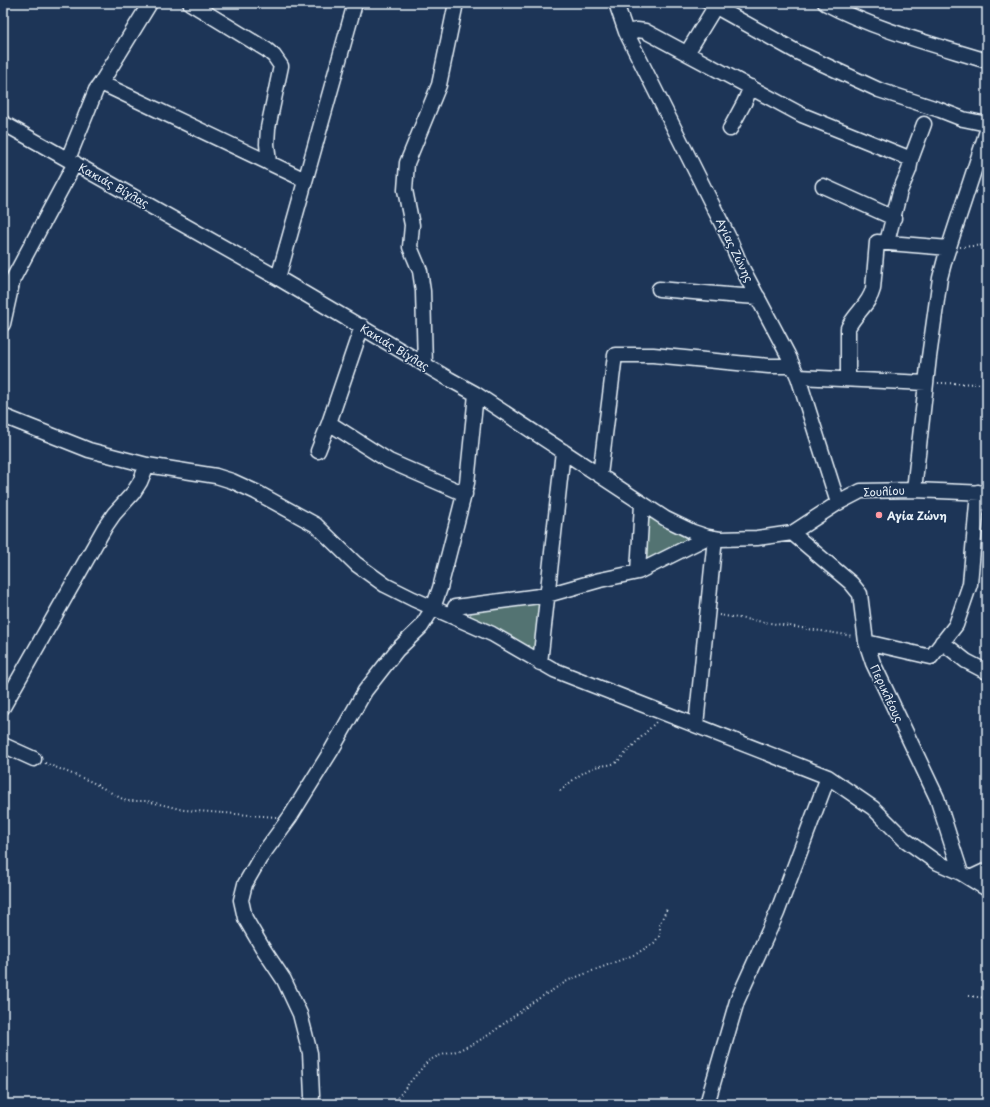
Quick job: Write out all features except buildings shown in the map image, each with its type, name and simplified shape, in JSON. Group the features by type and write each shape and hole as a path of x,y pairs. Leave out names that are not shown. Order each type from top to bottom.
{"street":[{"path":"3,324 7,281 13,279 71,161 96,90 150,3"},
{"path":"190,3 267,50 274,56 281,66 268,128 267,144 269,163"},
{"path":"278,278 356,3"},
{"path":"425,365 423,290 420,270 410,247 412,225 405,190 407,162 439,85 456,3"},
{"name":"Αγίας Ζώνης","path":"616,3 626,32 730,240 741,266 795,371 838,503"},
{"path":"825,3 868,23 906,37 987,61"},
{"path":"687,53 712,5 791,49 879,90 963,119 987,124"},
{"path":"626,32 637,30 645,31 802,115 911,159"},
{"path":"101,83 306,180"},
{"path":"730,129 751,87"},
{"name":"Κακιάς Βίγλας","path":"3,123 362,326 425,365 476,394 642,504 679,526 711,538 757,538 792,533"},
{"path":"887,242 900,191 909,170 911,159 924,124"},
{"path":"914,490 940,278 987,131"},
{"path":"822,186 894,218"},
{"path":"848,379 848,328 851,321 869,301 872,294 877,242 949,248"},
{"path":"659,289 758,297"},
{"path":"318,451 362,326"},
{"path":"600,476 615,355 653,355 762,365 848,379 926,383"},
{"path":"311,1104 310,1053 300,1014 284,980 245,918 241,900 245,884 260,858 290,817 331,751 365,691 397,650 421,627 435,603 469,472 476,394"},
{"path":"3,416 89,450 147,465 216,476 232,481 256,492 316,525 356,564 385,584 453,611 540,663 569,677 828,777 874,808 904,839 936,862 987,889"},
{"path":"329,423 389,461 464,494"},
{"path":"540,663 563,451"},
{"path":"3,707 105,527 114,514 134,493 147,465"},
{"name":"Σουλίου","path":"792,533 838,503 861,491 914,490 983,493"},
{"path":"865,640 931,657 956,624 970,584 983,493"},
{"path":"638,572 642,504"},
{"name":"Περικλέους","path":"792,533 851,583 860,594 865,640 873,663 937,798 965,876"},
{"path":"453,611 547,594 638,572 711,538 708,613 696,725"},
{"path":"942,642 966,661 987,672"},
{"path":"3,745 34,759"},
{"path":"707,1104 737,1001 776,913 828,777"},
{"path":"965,876 987,870"}],"path":[{"path":"949,248 987,245"},
{"path":"926,383 947,382 987,384"},
{"path":"708,613 865,640"},
{"path":"560,791 580,775 589,770 597,767 612,765 617,762 654,725 662,712"},
{"path":"34,759 92,782 126,801 147,801 184,810 290,817"},
{"path":"393,1104 428,1061 475,1043 490,1034 533,1002 569,980 636,954 654,944 660,935 660,923 667,909"},
{"path":"968,996 987,998"}],"green space":[{"path":"646,513 686,538 686,543 642,564"},
{"path":"540,599 535,651 470,616 473,608"}],"place":[{"name":"Αγία Ζώνη","path":"879,515"}]}
